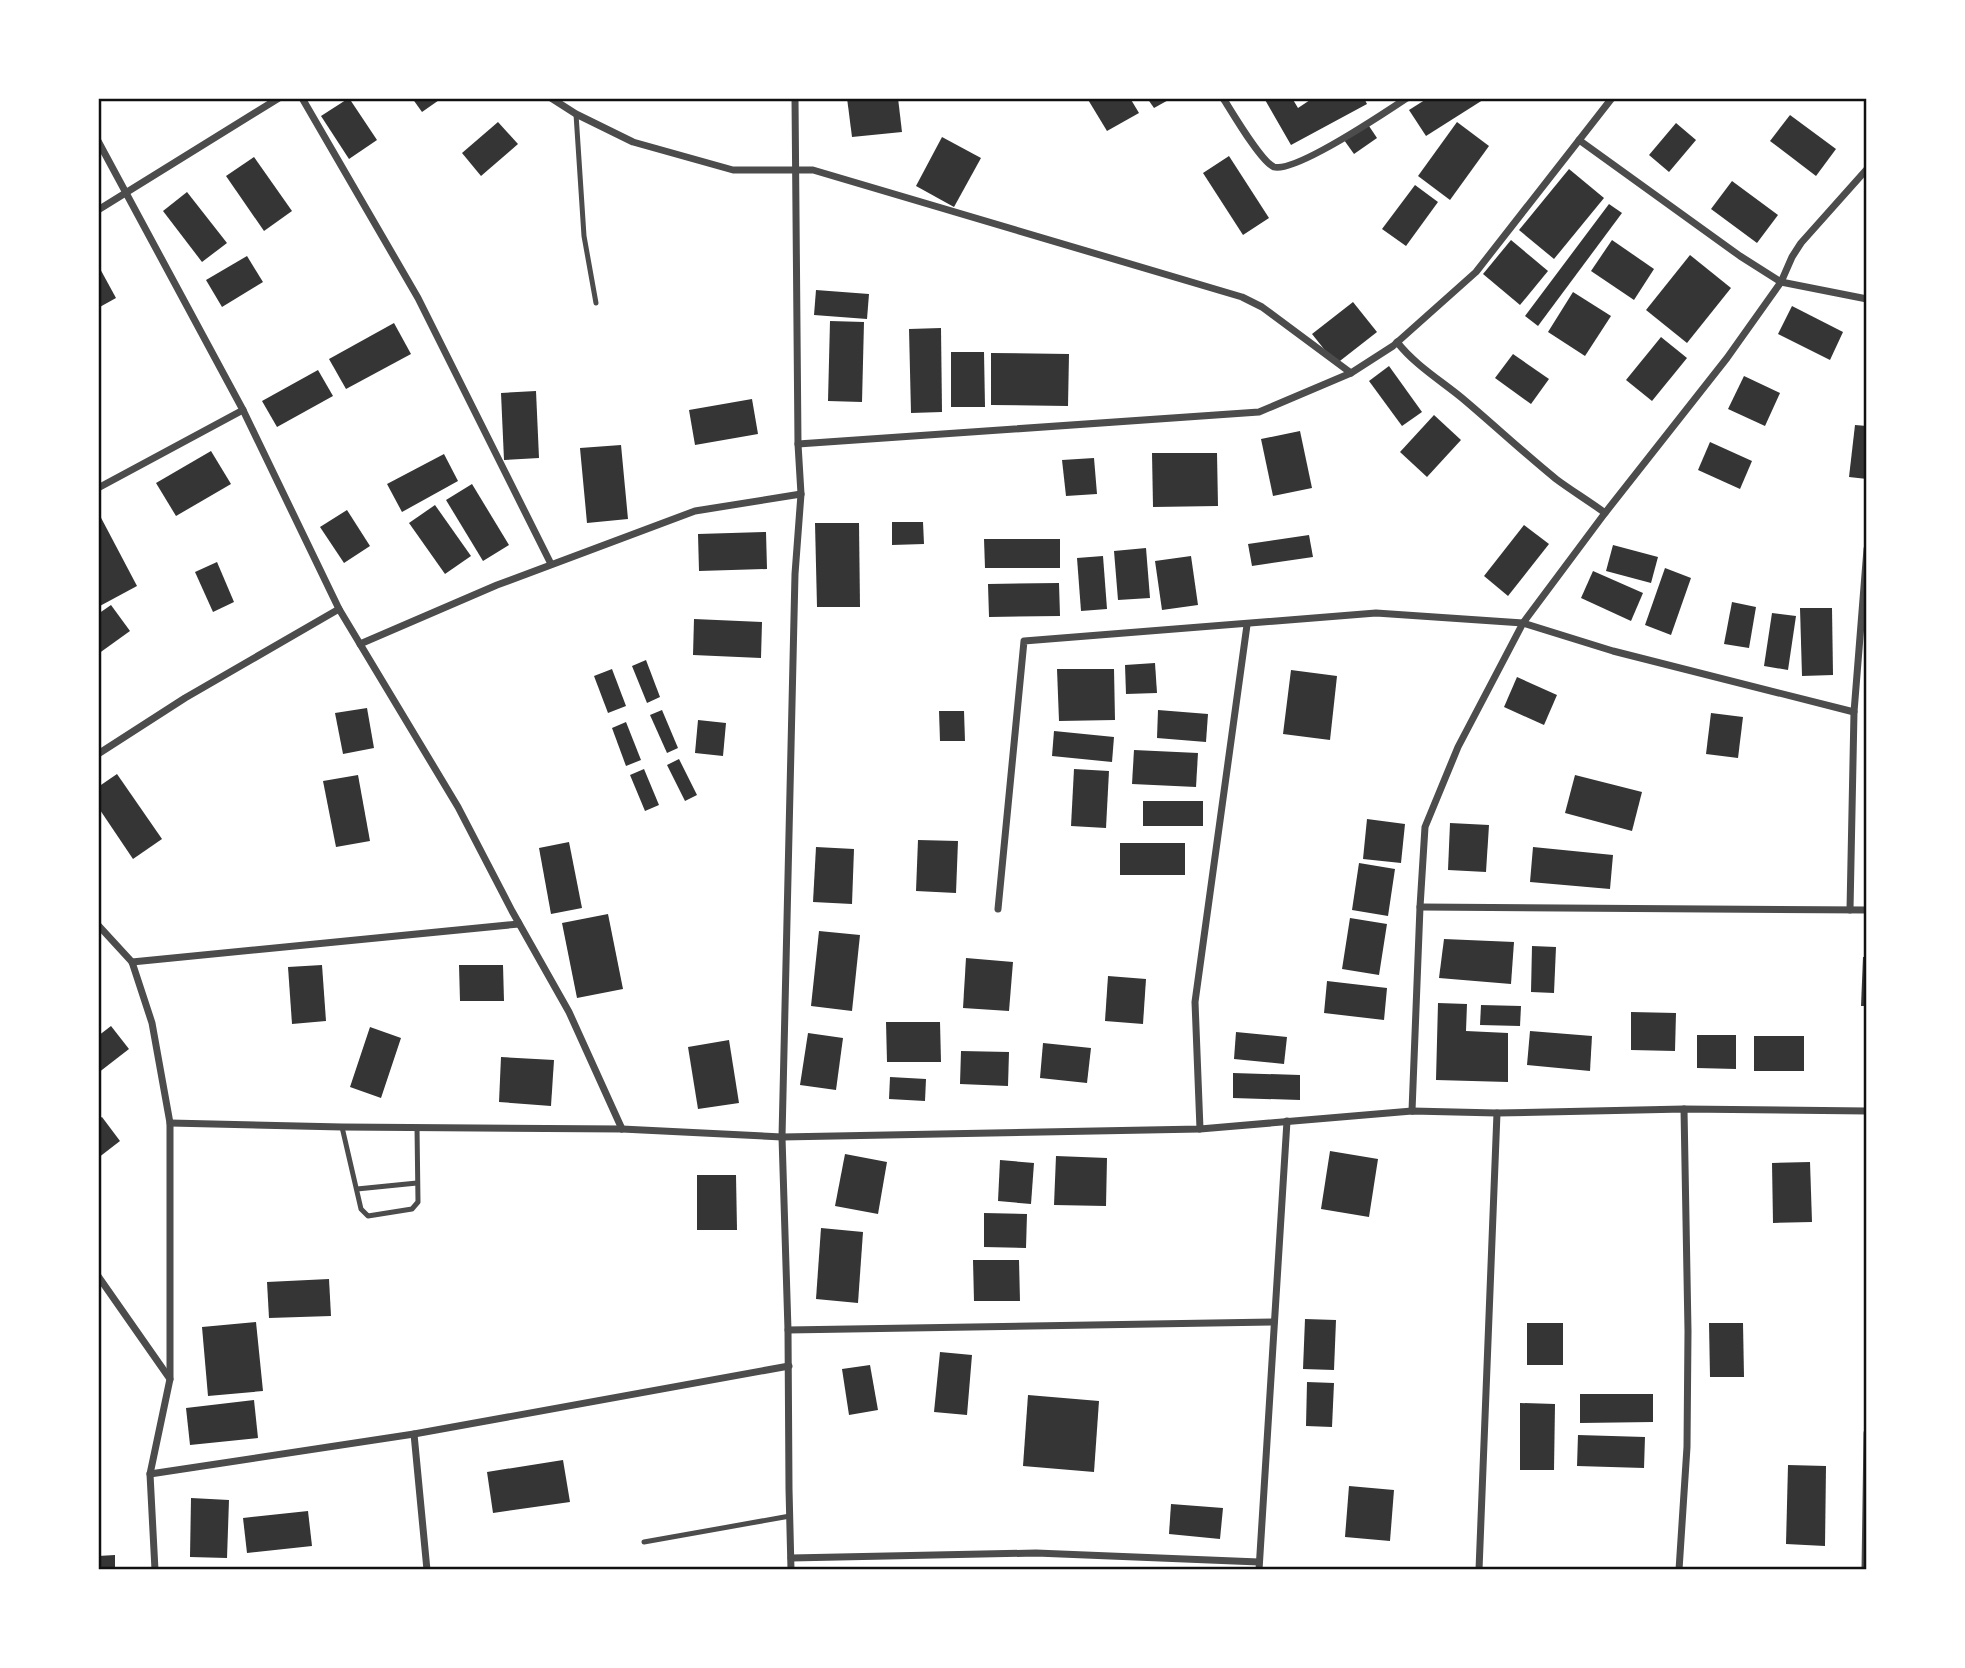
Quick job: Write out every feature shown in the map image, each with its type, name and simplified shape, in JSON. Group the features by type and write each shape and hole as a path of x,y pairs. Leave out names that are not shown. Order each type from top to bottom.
{"street":[{"path":"98,210 279,98"},
{"path":"302,98 418,298 551,564"},
{"path":"551,98 576,114 633,142 733,170 813,170 1242,296 1262,307 1351,373"},
{"path":"791,1570 789,1366 782,1137 794,574 801,494 798,444 795,98"},
{"path":"1223,98 1263,158 1275,167 1292,166 1407,98"},
{"path":"798,444 1259,412 1351,373 1397,342 1476,272 1612,98"},
{"path":"1579,140 1740,256 1781,282 1867,299"},
{"path":"98,141 243,411 339,609 458,807 519,924 132,962"},
{"path":"1412,1111 1425,827 1458,747 1522,623 1727,358 1781,282 1801,243 1867,169"},
{"path":"1397,342 1405,353 1497,430 1557,479 1605,513"},
{"path":"98,488 243,411"},
{"path":"360,644 551,564 695,511 801,494"},
{"path":"1850,910 1854,712 1867,549"},
{"path":"98,754 185,698 339,609"},
{"path":"998,909 1024,641 1376,613 1522,623 1652,661 1854,712"},
{"path":"1200,1129 1195,1002 1247,625"},
{"path":"1420,907 1867,910"},
{"path":"512,911 569,1012 622,1129"},
{"path":"98,925 132,962 152,1023 170,1123 170,1379 150,1474 155,1570"},
{"path":"170,1123 622,1129 782,1137 1200,1129 1412,1111 1497,1114 1684,1109 1867,1111"},
{"path":"1679,1570 1687,1434 1684,1109"},
{"path":"1479,1570 1497,1114"},
{"path":"791,1558 1036,1553 1259,1566 1287,1121"},
{"path":"98,1276 170,1379"},
{"path":"788,1330 1275,1322"},
{"path":"150,1474 414,1434 789,1366"},
{"path":"1866,1570 1867,1433"},
{"path":"414,1434 427,1570"}],"lane":[{"path":"576,114 584,236 596,303"},
{"path":"342,1126 361,1209 368,1216 412,1209 418,1202 417,1127"},
{"path":"357,1189 417,1183"},
{"path":"644,1542 790,1516"}],"building":[{"path":"349,98 377,140 349,159 321,116"},
{"path":"412,98 442,98 422,112"},
{"path":"847,98 898,98 902,132 852,137"},
{"path":"1087,98 1130,98 1139,113 1107,131"},
{"path":"1147,98 1172,98 1154,108"},
{"path":"1264,98 1292,98 1298,108 1313,98 1364,98 1367,104 1291,145"},
{"path":"1428,98 1486,98 1426,136 1409,110"},
{"path":"1790,115 1836,149 1816,176 1770,141"},
{"path":"498,122 518,144 481,176 462,153"},
{"path":"1457,122 1489,146 1450,200 1418,176"},
{"path":"1367,123 1377,138 1354,154 1344,140"},
{"path":"1676,123 1696,140 1669,172 1649,155"},
{"path":"942,137 981,158 954,207 916,186"},
{"path":"1229,156 1269,218 1243,235 1203,173"},
{"path":"254,157 292,211 264,231 226,176"},
{"path":"1569,169 1604,198 1554,259 1519,230"},
{"path":"1732,181 1778,215 1757,243 1711,209"},
{"path":"1415,185 1438,202 1406,246 1382,229"},
{"path":"187,192 227,243 202,262 163,211"},
{"path":"1609,204 1622,213 1538,326 1525,316"},
{"path":"1511,240 1548,271 1520,305 1483,274"},
{"path":"1612,240 1654,269 1634,300 1591,271"},
{"path":"1690,255 1731,288 1687,343 1646,310"},
{"path":"247,256 263,282 222,307 206,280"},
{"path":"98,265 116,298 98,308"},
{"path":"816,290 869,294 867,319 814,315"},
{"path":"1573,292 1611,316 1585,356 1548,332"},
{"path":"1353,302 1377,332 1336,364 1312,334"},
{"path":"1792,306 1843,332 1830,360 1778,334"},
{"path":"830,321 864,322 862,402 828,401"},
{"path":"394,323 411,354 346,389 329,359"},
{"path":"941,328 942,412 911,413 909,329"},
{"path":"1661,337 1687,358 1652,401 1626,380"},
{"path":"951,352 984,352 985,407 951,407"},
{"path":"991,353 1069,354 1068,406 991,405"},
{"path":"1513,354 1549,379 1531,404 1495,378"},
{"path":"1389,366 1422,412 1402,426 1369,381"},
{"path":"318,370 333,396 277,427 262,401"},
{"path":"1744,376 1780,393 1765,426 1728,409"},
{"path":"536,391 539,458 504,460 501,393"},
{"path":"752,399 758,434 695,445 689,410"},
{"path":"1434,415 1461,440 1427,477 1400,452"},
{"path":"1855,425 1867,426 1867,479 1849,477"},
{"path":"1300,431 1312,488 1273,496 1261,439"},
{"path":"1710,442 1752,461 1740,489 1698,470"},
{"path":"621,445 628,519 587,523 580,448"},
{"path":"211,451 231,484 176,516 156,483"},
{"path":"1152,453 1217,453 1218,506 1153,507"},
{"path":"444,454 458,481 402,512 387,484"},
{"path":"1094,458 1097,494 1066,496 1062,460"},
{"path":"472,484 509,545 483,561 446,500"},
{"path":"435,505 471,556 445,574 409,523"},
{"path":"347,510 370,546 344,563 320,527"},
{"path":"98,512 137,586 98,607"},
{"path":"892,522 923,522 924,544 892,545"},
{"path":"815,523 859,523 860,607 817,607"},
{"path":"1524,525 1549,544 1508,596 1484,576"},
{"path":"766,532 767,569 699,571 698,534"},
{"path":"1309,535 1313,557 1252,566 1248,544"},
{"path":"984,539 1060,539 1060,568 985,568"},
{"path":"1613,545 1658,557 1651,583 1606,571"},
{"path":"1146,548 1150,598 1118,600 1114,551"},
{"path":"1103,556 1107,609 1081,611 1077,558"},
{"path":"1191,556 1198,605 1162,610 1155,561"},
{"path":"217,562 234,602 213,612 195,572"},
{"path":"1665,568 1691,578 1671,635 1645,625"},
{"path":"1593,571 1643,593 1631,621 1581,598"},
{"path":"1059,583 1060,616 989,617 988,584"},
{"path":"1732,602 1756,607 1749,648 1724,644"},
{"path":"111,605 130,631 98,654 98,614"},
{"path":"1800,608 1832,608 1833,675 1802,676"},
{"path":"1772,613 1796,616 1788,670 1764,666"},
{"path":"694,619 762,622 761,658 693,655"},
{"path":"646,660 660,697 647,703 632,666"},
{"path":"1155,663 1157,693 1126,694 1125,665"},
{"path":"612,669 626,706 608,713 594,676"},
{"path":"1057,669 1114,669 1115,720 1059,721"},
{"path":"1291,670 1337,676 1330,740 1283,734"},
{"path":"1517,677 1557,695 1544,725 1504,707"},
{"path":"367,708 374,748 343,754 335,713"},
{"path":"662,710 678,748 667,753 650,715"},
{"path":"1158,710 1208,714 1206,742 1157,738"},
{"path":"939,711 964,711 965,741 940,741"},
{"path":"1711,713 1743,717 1738,758 1706,754"},
{"path":"698,720 726,723 723,756 695,753"},
{"path":"626,722 641,760 626,766 612,728"},
{"path":"1054,731 1114,737 1112,762 1052,756"},
{"path":"1134,750 1198,753 1196,787 1132,784"},
{"path":"679,759 697,795 685,801 667,765"},
{"path":"644,769 659,805 645,811 630,775"},
{"path":"1074,769 1109,771 1106,828 1071,826"},
{"path":"117,774 162,839 133,859 98,807 98,787"},
{"path":"358,775 370,841 336,847 323,781"},
{"path":"1575,775 1642,792 1632,831 1565,813"},
{"path":"1143,801 1203,801 1203,826 1143,826"},
{"path":"1367,819 1405,824 1401,863 1363,859"},
{"path":"1450,823 1489,825 1486,872 1448,870"},
{"path":"918,840 958,841 956,893 916,891"},
{"path":"569,842 582,908 551,914 539,848"},
{"path":"1120,843 1185,843 1185,875 1120,875"},
{"path":"816,847 854,849 852,904 813,902"},
{"path":"1533,847 1613,855 1610,889 1530,882"},
{"path":"1359,863 1395,869 1388,916 1352,910"},
{"path":"608,914 623,989 577,998 562,923"},
{"path":"1350,918 1387,924 1379,975 1342,969"},
{"path":"819,931 860,935 852,1011 811,1006"},
{"path":"1444,939 1514,942 1511,984 1439,978"},
{"path":"1532,946 1556,947 1554,993 1531,992"},
{"path":"1863,957 1867,957 1867,1006 1861,1006"},
{"path":"966,958 1013,962 1009,1011 963,1008"},
{"path":"322,965 326,1021 292,1024 288,967"},
{"path":"459,965 503,965 504,1001 460,1001"},
{"path":"1108,976 1146,979 1143,1024 1105,1021"},
{"path":"1327,981 1387,988 1384,1020 1324,1013"},
{"path":"1438,1003 1467,1004 1466,1031 1508,1033 1508,1082 1436,1080"},
{"path":"1481,1005 1521,1006 1520,1026 1480,1025"},
{"path":"1631,1012 1676,1013 1675,1051 1631,1050"},
{"path":"886,1022 940,1022 941,1062 887,1062"},
{"path":"111,1026 129,1049 98,1073 98,1036"},
{"path":"370,1027 401,1038 381,1098 350,1087"},
{"path":"1530,1031 1592,1036 1590,1071 1527,1065"},
{"path":"1236,1032 1287,1037 1284,1064 1234,1059"},
{"path":"808,1033 843,1038 836,1090 800,1085"},
{"path":"1697,1035 1736,1035 1736,1069 1697,1068"},
{"path":"1754,1036 1804,1036 1804,1071 1754,1071"},
{"path":"729,1040 739,1103 698,1109 688,1047"},
{"path":"1043,1043 1091,1048 1087,1083 1040,1078"},
{"path":"961,1051 1009,1052 1008,1086 960,1084"},
{"path":"501,1057 554,1060 551,1106 499,1102"},
{"path":"1233,1073 1300,1075 1300,1100 1233,1098"},
{"path":"890,1077 926,1079 925,1101 889,1099"},
{"path":"102,1117 120,1141 98,1158 98,1119"},
{"path":"1330,1151 1378,1159 1369,1217 1321,1209"},
{"path":"845,1154 887,1162 878,1214 835,1206"},
{"path":"1056,1156 1107,1158 1106,1206 1054,1205"},
{"path":"1000,1160 1034,1163 1031,1204 998,1201"},
{"path":"1810,1162 1812,1222 1773,1223 1772,1163"},
{"path":"697,1175 736,1175 737,1230 697,1230"},
{"path":"984,1213 1027,1214 1026,1248 984,1247"},
{"path":"821,1228 863,1232 858,1303 816,1299"},
{"path":"973,1260 1019,1260 1020,1301 974,1301"},
{"path":"329,1279 331,1316 269,1318 267,1282"},
{"path":"1305,1319 1336,1320 1334,1370 1303,1369"},
{"path":"256,1322 263,1391 208,1396 202,1327"},
{"path":"1527,1323 1563,1323 1563,1365 1527,1365"},
{"path":"1709,1323 1743,1323 1744,1377 1710,1377"},
{"path":"940,1352 972,1355 967,1415 934,1412"},
{"path":"870,1365 878,1410 849,1415 842,1369"},
{"path":"1307,1382 1334,1383 1332,1427 1306,1426"},
{"path":"1580,1394 1653,1394 1653,1422 1580,1423"},
{"path":"1028,1395 1099,1401 1094,1472 1023,1466"},
{"path":"254,1400 258,1438 190,1445 186,1408"},
{"path":"1520,1403 1555,1404 1554,1470 1520,1470"},
{"path":"1578,1435 1645,1437 1644,1468 1577,1466"},
{"path":"563,1460 570,1502 493,1513 487,1472"},
{"path":"1788,1465 1826,1466 1825,1546 1786,1544"},
{"path":"1349,1486 1394,1490 1390,1541 1345,1537"},
{"path":"98,1495 101,1495 101,1530 98,1530"},
{"path":"191,1498 229,1500 227,1558 190,1557"},
{"path":"1171,1504 1223,1508 1220,1539 1169,1534"},
{"path":"308,1511 312,1546 247,1553 243,1518"},
{"path":"115,1555 115,1570 98,1570 98,1556"},
{"path":"1529,1567 1551,1568 1551,1570 1529,1570"}]}
